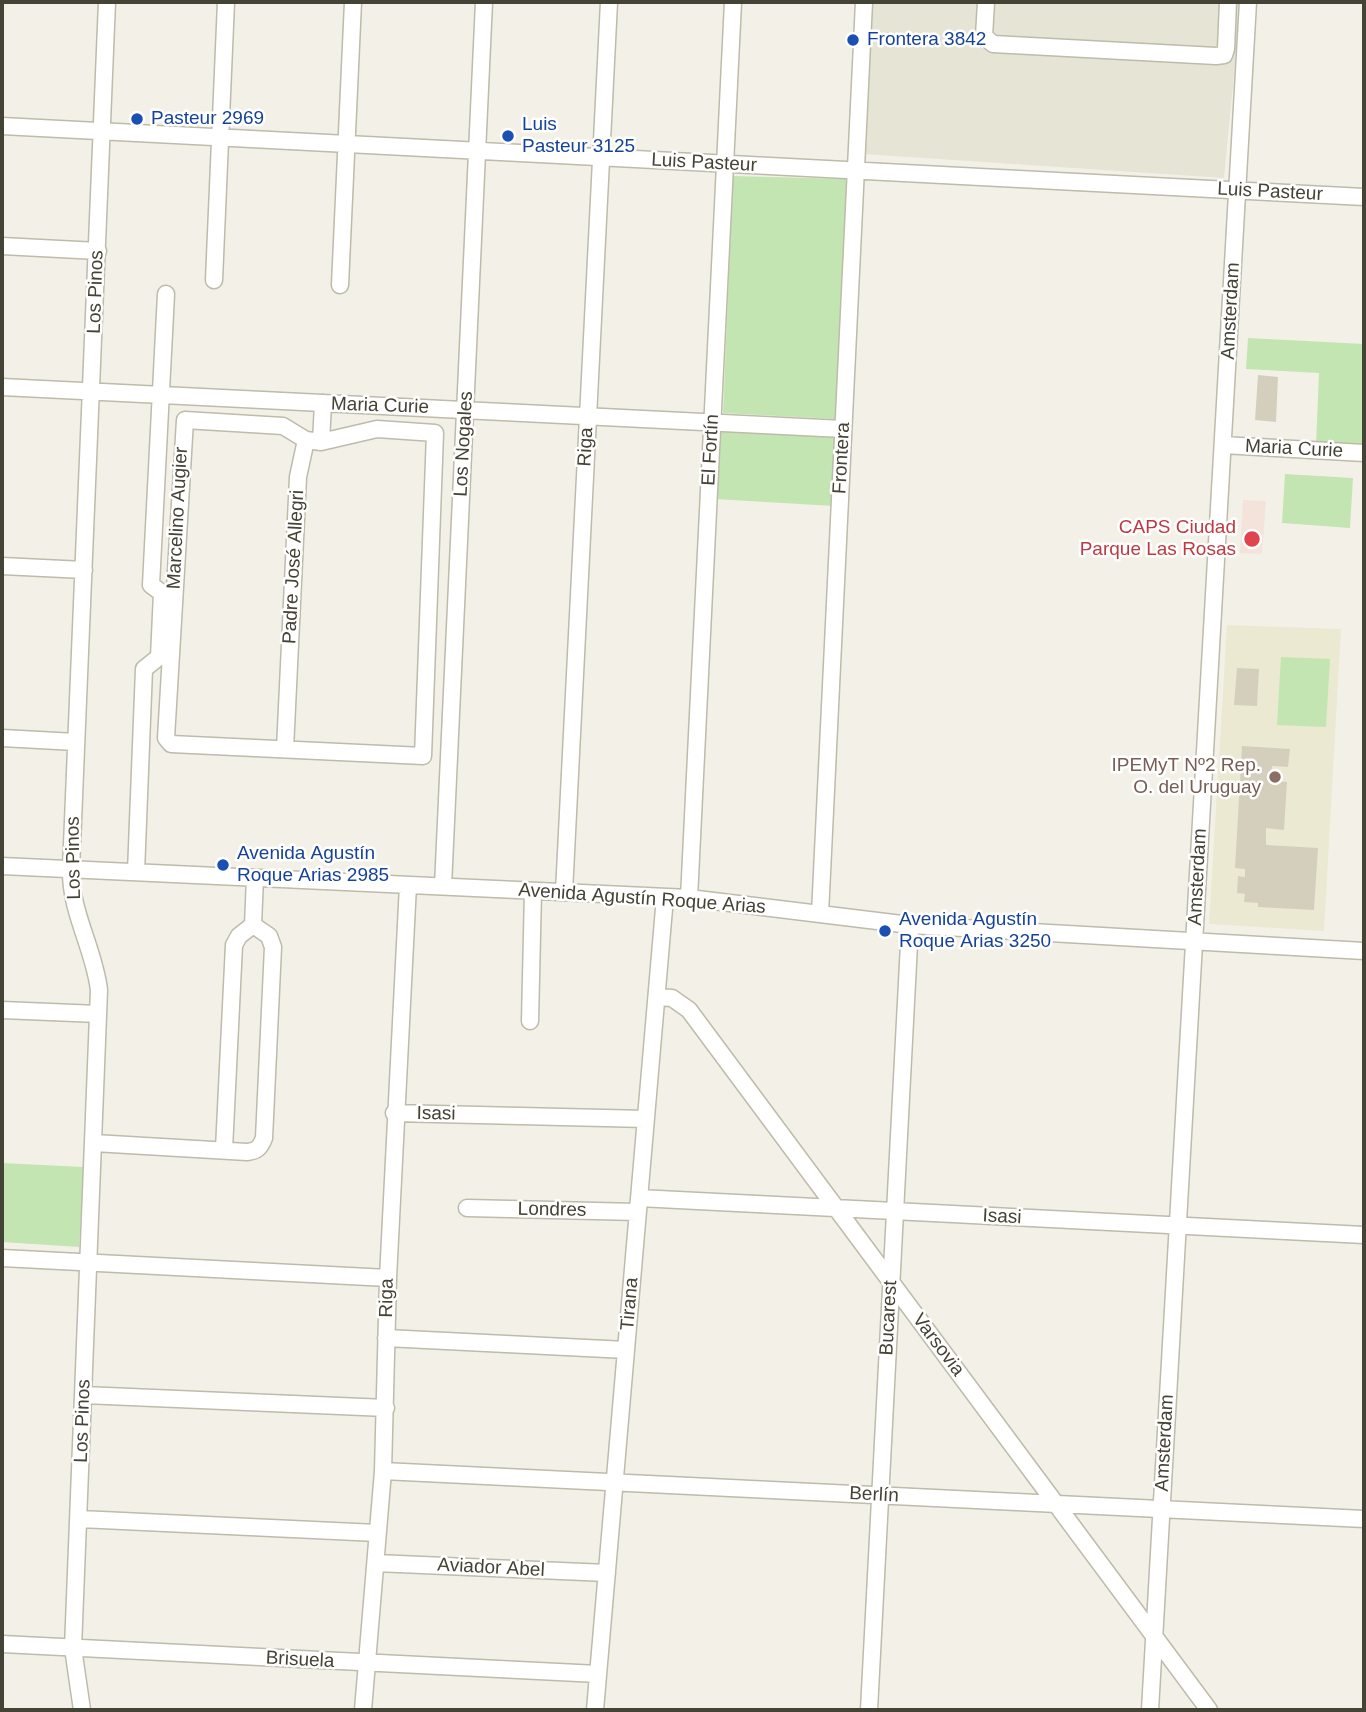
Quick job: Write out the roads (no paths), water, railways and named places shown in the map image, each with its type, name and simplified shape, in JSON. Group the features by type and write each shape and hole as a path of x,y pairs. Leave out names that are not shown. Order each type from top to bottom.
{"street":[{"name":"Los Pinos","path":"82,1710 73,1648 98,1014 97,976 73,905 71,869 107,2"},
{"path":"214,280 226,2"},
{"path":"340,285 353,2"},
{"name":"Los Nogales","path":"443,886 484,2"},
{"name":"Riga","path":"564,892 609,2"},
{"name":"El Fortín","path":"689,898 733,2"},
{"name":"Frontera","path":"820,914 864,2"},
{"path":"986,2 984,36 993,44 1216,56 1224,55 1226,49 1228,2"},
{"name":"Amsterdam","path":"1150,1710 1248,2"},
{"name":"Luis Pasteur","path":"2,126 1364,197"},
{"path":"2,246 98,251"},
{"path":"136,872 144,669 159,657 162,593 151,585 166,294"},
{"name":"Maria Curie","path":"2,387 843,429"},
{"name":"Padre José Allegri","path":"285,749 298,477 314,441 324,403"},
{"name":"Marcelino Augier","path":"285,749 167,741 185,420 283,426 314,441"},
{"path":"285,749 418,758 426,752 435,433 377,429 314,441"},
{"name":"Maria Curie","path":"1223,445 1364,453"},
{"path":"2,566 84,570"},
{"path":"2,738 76,741"},
{"name":"Avenida Agustín Roque Arias","path":"2,866 689,898 910,925 1364,951"},
{"path":"224,1149 234,946 239,936 253,925 255,878"},
{"name":"Riga","path":"363,1710 383,1471 394,1113 408,885"},
{"path":"530,1021 533,891"},
{"name":"Tirana","path":"595,1710 665,897"},
{"path":"94,1143 256,1152 264,1139 273,947 269,936 253,925"},
{"name":"Bucarest","path":"869,1710 910,925"},
{"name":"Varsovia","path":"657,997 672,998 690,1010 1209,1710"},
{"path":"2,1010 98,1014"},
{"name":"Isasi","path":"394,1113 646,1119"},
{"name":"Isasi","path":"638,1205 836,1208 1364,1235"},
{"name":"Londres","path":"467,1208 638,1205"},
{"path":"2,1258 387,1278"},
{"path":"386,1338 626,1350"},
{"path":"84,1395 386,1408"},
{"name":"Berlín","path":"383,1471 1364,1519"},
{"path":"80,1519 377,1533"},
{"name":"Aviador Abel","path":"376,1563 607,1573"},
{"name":"Brisuela","path":"2,1644 598,1674"}],"place":[{"name":"Frontera 3842","path":"853,40"},
{"name":"Pasteur 2969","path":"137,119"},
{"name":"Luis Pasteur 3125","path":"508,136"},
{"name":"CAPS Ciudad Parque Las Rosas","path":"1252,539"},
{"name":"IPEMyT Nº2 Rep. O. del Uruguay","path":"1275,777"},
{"name":"Avenida Agustín Roque Arias 2985","path":"223,865"},
{"name":"Avenida Agustín Roque Arias 3250","path":"885,931"}]}
